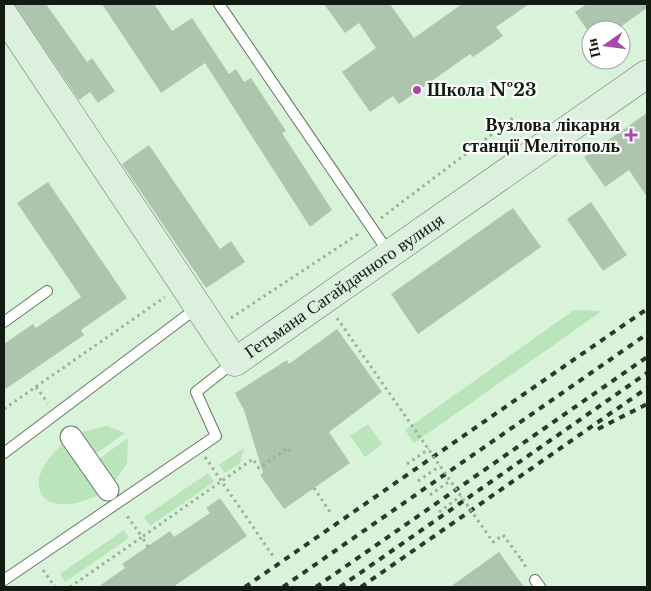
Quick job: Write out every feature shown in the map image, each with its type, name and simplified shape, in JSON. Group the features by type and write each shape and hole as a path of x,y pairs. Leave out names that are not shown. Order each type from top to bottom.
{"street":[{"name":"Гетьмана Сагайдачного вулиця","path":"4,15 235,362 323,298 647,74"},
{"path":"71,437 113,497"}],"lane":[{"path":"219,4 389,252"},
{"path":"4,322 47,291"},
{"path":"4,453 198,306"},
{"path":"4,580 36,559 113,497 199,448 216,436 196,392 235,362"}],"path":[{"path":"4,409 183,284"},
{"path":"323,298 493,542 503,535 521,559"},
{"path":"199,448 273,556"},
{"path":"70,587 253,460 259,468 288,448 292,454"},
{"path":"407,464 428,449"},
{"path":"418,481 440,466"},
{"path":"430,495 450,481"},
{"path":"314,488 332,515"},
{"path":"438,512 461,496"},
{"path":"113,497 148,546"},
{"path":"36,559 55,587"}],"green space":[{"path":"574,310 602,311 414,443 405,430"},
{"path":"368,424 382,444 365,457 350,436"},
{"path":"107,426 125,433 93,456 77,433"},
{"path":"128,438 127,463 113,485 96,461"},
{"path":"66,441 102,493 81,502 64,504 51,502 42,495 39,485 41,472 50,457"},
{"path":"244,448 240,463 225,473 219,465"},
{"path":"208,473 214,482 150,526 144,517"},
{"path":"124,530 129,538 65,582 60,574"}],"building":[{"path":"14,4 46,4 87,62 92,58 115,91 98,103 90,92 79,100"},
{"path":"102,4 154,4 172,31 192,18 229,74 236,69 244,82 251,78 286,131 282,133 332,210 310,227 205,63 161,93"},
{"path":"324,4 390,4 414,38 462,4 529,4 496,27 503,36 473,57 470,54 399,104 393,96 370,112 342,72 376,48 359,23 345,33"},
{"path":"587,4 647,4 647,8 630,20 581,21 575,12"},
{"name":"Вузлова лікарня станції Мелітополь","path":"647,113 647,197 629,170 605,187 584,157"},
{"path":"149,145 220,249 231,241 245,262 206,288 122,164"},
{"path":"48,182 127,298 81,330 84,335 4,390 4,344 33,324 36,328 81,297 17,203"},
{"path":"591,202 627,255 603,271 567,219"},
{"path":"513,208 541,247 418,334 391,294"},
{"path":"337,329 382,392 329,432 350,463 284,509 260,475 263,473 244,410 235,393 287,360 289,364"},
{"path":"220,498 247,536 173,587 98,587 125,568 122,564 170,531 174,537 210,513 206,508"},
{"path":"499,552 524,587 450,587"}],"railway":[{"path":"245,587 647,309"},
{"path":"283,587 647,334"},
{"path":"316,587 647,357"},
{"path":"340,587 647,373"},
{"path":"361,587 647,388"},
{"path":"598,429 647,404"}],"place":[{"name":"Школа №23","path":"417,90"},
{"name":"Вузлова лікарня станції Мелітополь","path":"631,135"}]}
